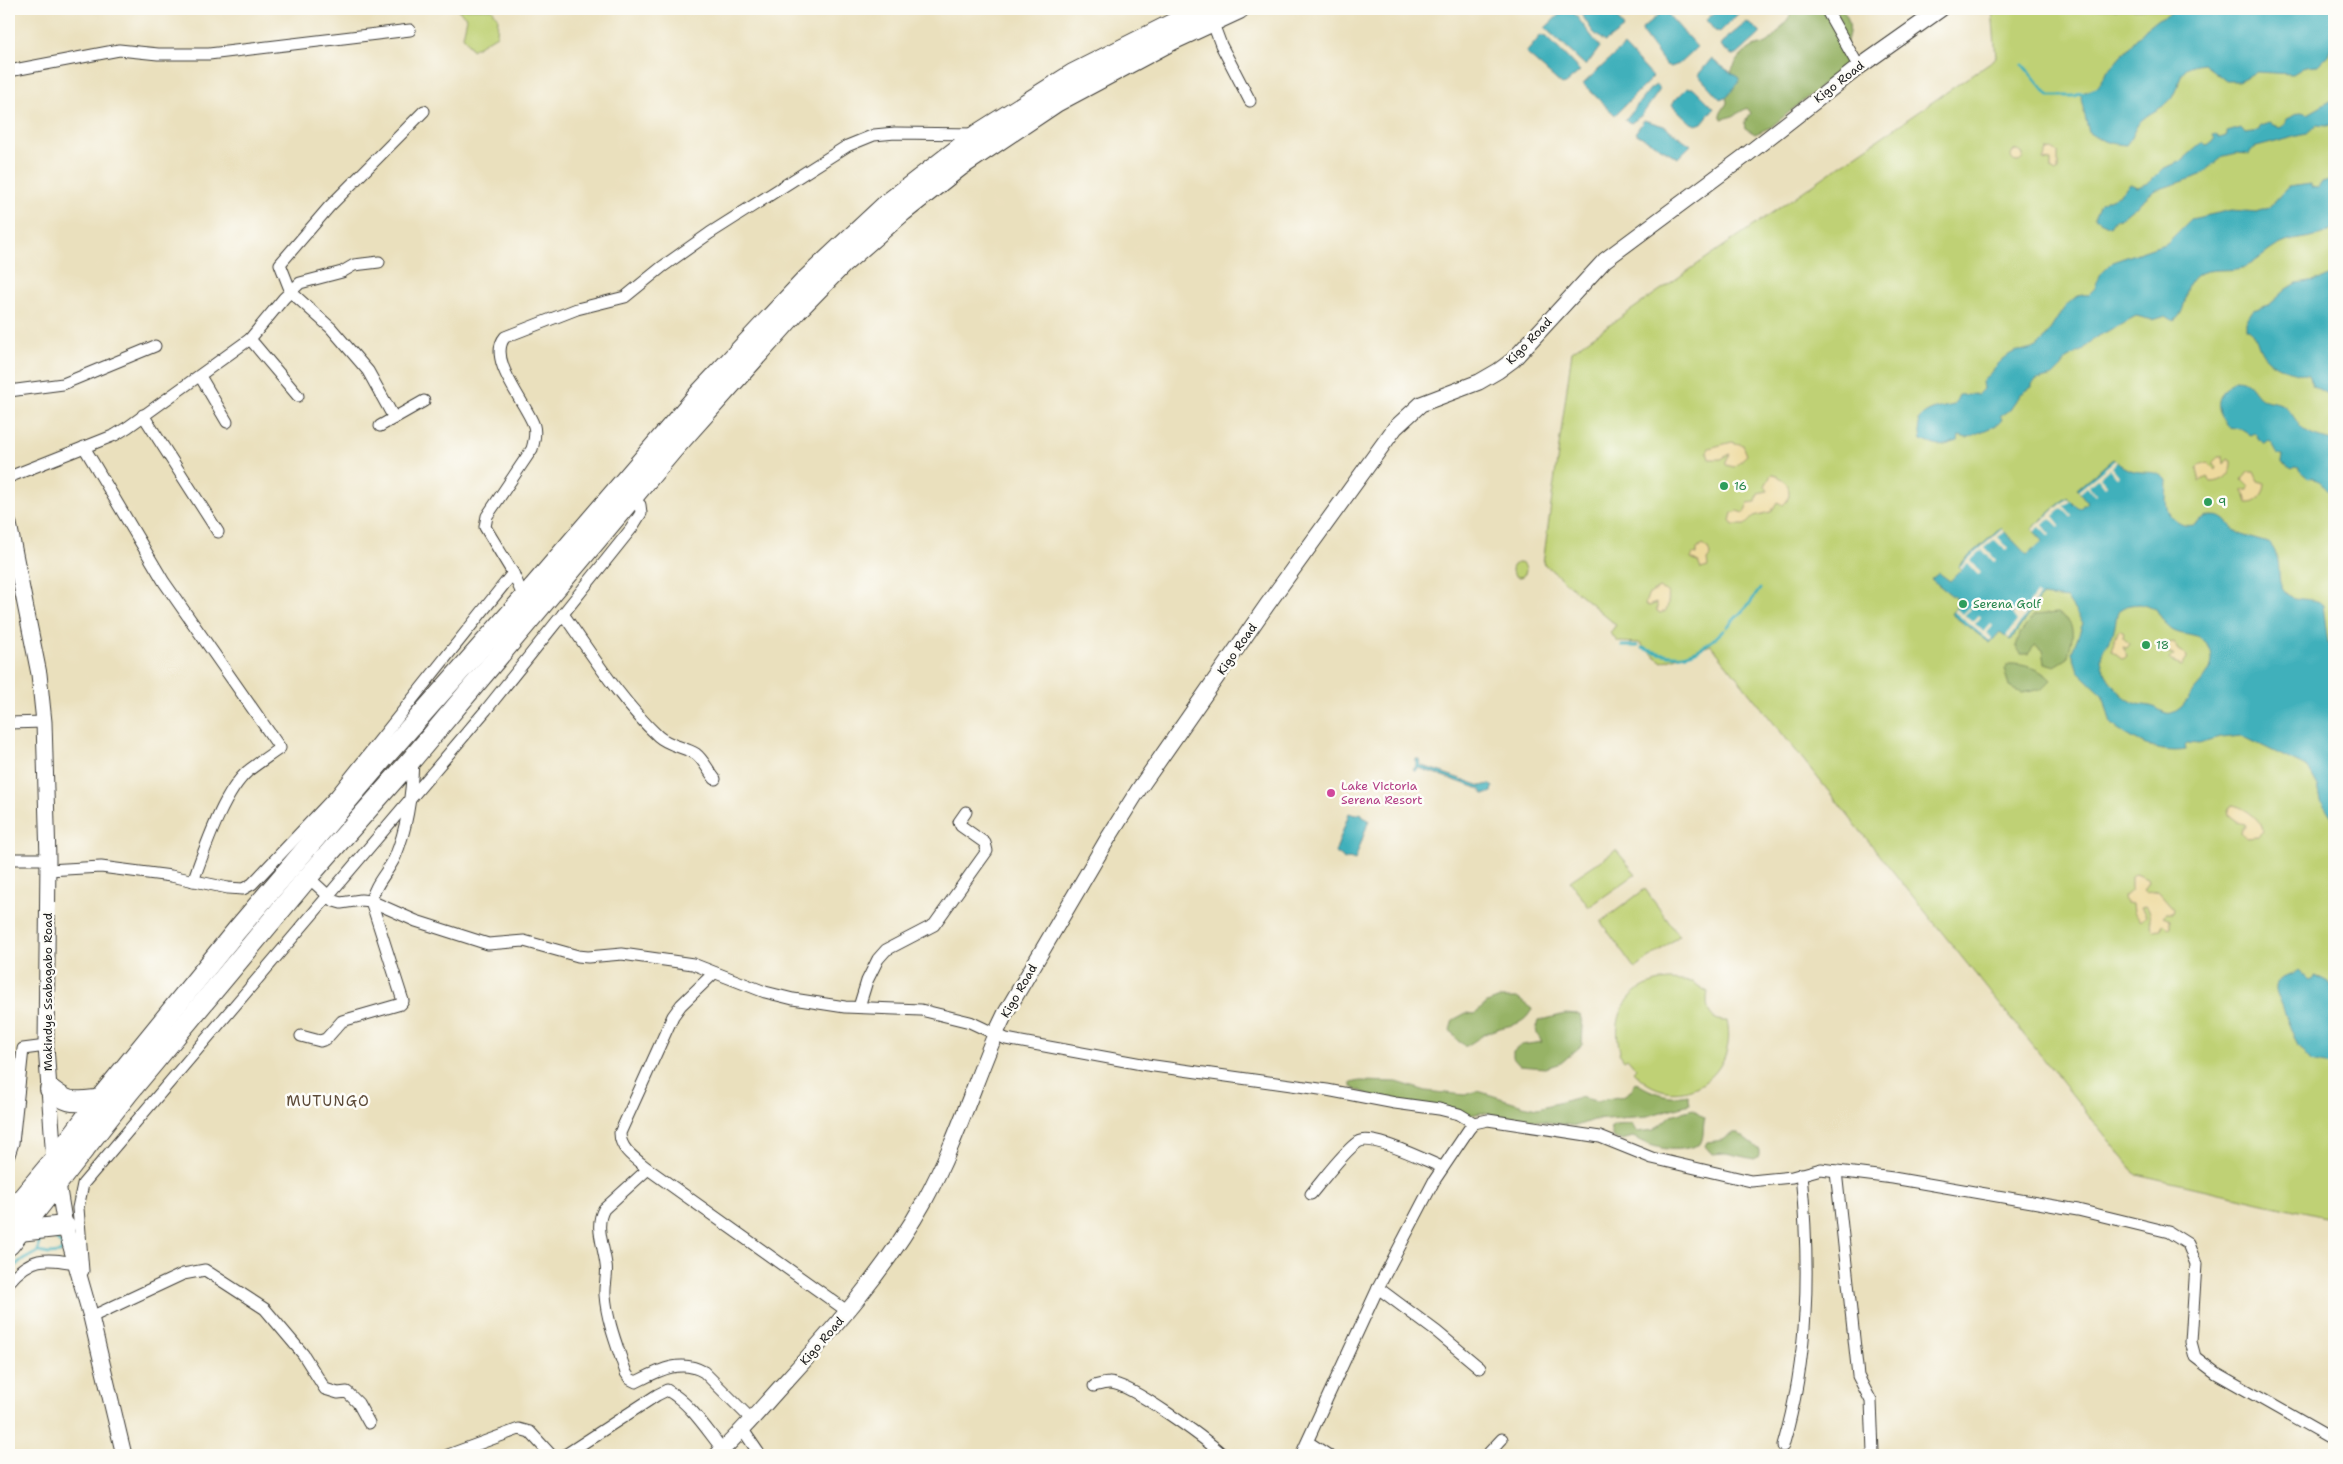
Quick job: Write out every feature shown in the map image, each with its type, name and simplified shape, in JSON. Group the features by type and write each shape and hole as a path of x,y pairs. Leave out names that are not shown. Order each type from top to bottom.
{"highway":[{"path":"12,1230 54,1160 99,1100 285,874 702,391 775,312 886,205 978,134 1073,74 1207,15 1239,9"},
{"path":"12,1230 58,1180 308,877 413,758 632,498 798,309 842,264 903,211 960,166 1056,102 1172,40 1207,15"},
{"path":"50,1089 72,1103 99,1100"},
{"path":"12,1230 65,1226"}],"street":[{"path":"1826,9 1858,67"},
{"name":"Kigo Road","path":"720,1452 747,1425 847,1311 885,1264 924,1202 942,1167 995,1035 1107,840 1139,789 1267,605 1395,428 1421,404 1478,382 1506,366 1605,260 1745,156 1858,67 1941,9"},
{"path":"1207,15 1250,101"},
{"path":"9,71 119,50 158,54 209,54 410,30"},
{"path":"394,418 368,371 331,328 291,292 280,264 329,207 424,110"},
{"path":"524,598 513,573 485,527 485,521 532,449 535,433 534,426 504,371 499,348 505,337 577,309 625,297 662,266 710,233 847,146 874,136 895,133 978,134"},
{"path":"9,477 120,432 250,339 300,283 342,272 354,265 380,262"},
{"path":"250,339 298,396"},
{"path":"9,391 63,384 155,346"},
{"path":"200,376 228,422"},
{"path":"380,426 424,401"},
{"path":"143,415 218,532"},
{"path":"84,447 164,582 280,748 248,772 237,783 212,830 193,881"},
{"path":"86,1300 78,1208 83,1184 486,710 563,614 641,513 640,505 632,498"},
{"name":"Makindye Ssabagabo Road","path":"9,524 39,674 44,722 48,864 46,1046 54,1160 65,1226 91,1316 124,1455"},
{"path":"9,859 48,864 101,867 238,889 252,884 279,858 336,795 513,573"},
{"path":"563,614 604,674 637,714 660,738 696,755 715,779"},
{"path":"9,723 44,722"},
{"path":"301,1036 320,1041 326,1039 342,1021 378,1012 401,1004 403,1001 371,901 375,889 395,857 412,796 413,758"},
{"path":"859,1008 867,981 878,959 886,950 934,925 987,851 985,843 961,826 959,822 966,812"},
{"path":"308,877 327,896 341,903 360,900 371,901 416,921 488,944 524,941 578,956 636,956 693,964 765,992 793,999 859,1008 921,1010 938,1013 970,1022 1006,1039 1147,1065 1328,1090 1395,1103 1439,1109 1459,1114 1474,1124"},
{"path":"714,973 681,1005 673,1016 620,1133 620,1141 624,1148 648,1169 847,1311"},
{"path":"9,1155 13,1143 23,1049 46,1046"},
{"path":"1301,1455 1378,1288 1442,1167 1474,1124 1481,1120 1494,1120 1600,1137 1652,1158 1751,1181 1784,1178 1815,1169 1836,1171 1893,1178 2069,1209 2169,1232 2188,1244 2196,1264 2191,1342 2195,1357 2216,1374 2334,1440"},
{"path":"1311,1194 1360,1141 1376,1140 1442,1167"},
{"path":"648,1169 604,1209 600,1216 600,1230 606,1264 606,1303 609,1320 626,1373 630,1379 636,1382 674,1366 698,1368 704,1372 747,1425 760,1455"},
{"path":"1836,1171 1858,1376 1871,1401 1873,1452"},
{"path":"1783,1446 1794,1411 1807,1309 1805,1215 1801,1174"},
{"path":"9,1282 20,1269 32,1262 45,1258 76,1263"},
{"path":"91,1316 183,1274 205,1270 265,1309 292,1340 325,1389 338,1393 347,1392 353,1396 370,1423"},
{"path":"1378,1288 1437,1332 1480,1368"},
{"path":"1094,1386 1109,1382 1130,1392 1187,1425 1224,1455"},
{"path":"565,1455 667,1390 678,1396 692,1412 720,1452"},
{"path":"448,1455 519,1429 530,1432 551,1455"},
{"path":"1487,1455 1502,1439"},
{"path":"1308,1442 1328,1455"}],"green space":[{"path":"457,9 492,9 498,18 497,35 472,50 463,36 467,18"},
{"path":"1795,9 1842,9 1847,17 1849,29 1846,46 1847,60 1842,69 1771,127 1755,134 1745,128 1744,123 1751,113 1747,108 1733,116 1722,119 1720,114 1727,103 1726,95 1729,79 1740,57 1753,47 1772,39"},
{"name":"Serena Golf","path":"1992,9 2334,9 2334,1219 2136,1174 1711,645 1662,662 1639,643 1618,642 1610,633 1616,625 1543,563 1572,351 1996,58"},
{"path":"1516,563 1522,563 1526,570 1522,577 1516,577 1512,573 1512,567"},
{"path":"2058,613 2065,618 2072,628 2068,658 2055,666 2045,663 2043,650 2035,645 2028,654 2021,654 2016,646 2020,634 2034,615"},
{"path":"2009,664 2032,668 2043,673 2051,680 2042,689 2022,693 2009,687 2004,668"},
{"path":"1616,850 1636,874 1589,907 1570,881"},
{"path":"1645,889 1679,936 1635,969 1601,922"},
{"path":"1670,980 1692,982 1708,992 1707,1003 1710,1013 1716,1019 1727,1021 1728,1041 1723,1059 1714,1074 1700,1085 1684,1091 1666,1091 1649,1085 1633,1071 1636,1068 1627,1058 1624,1060 1619,1053 1618,1025 1626,1002 1644,987 1656,982"},
{"path":"1500,998 1517,998 1532,1009 1525,1019 1520,1022 1490,1031 1466,1046 1458,1041 1450,1030 1453,1020 1466,1013 1475,1014 1487,1003"},
{"path":"1565,1014 1580,1015 1583,1026 1582,1045 1561,1063 1545,1068 1520,1066 1513,1058 1513,1052 1521,1045 1542,1042 1537,1032 1538,1021"},
{"path":"1360,1081 1397,1082 1426,1091 1465,1095 1478,1091 1538,1108 1580,1097 1596,1101 1623,1096 1632,1090 1635,1082 1667,1096 1688,1095 1690,1104 1647,1116 1593,1120 1576,1126 1481,1113 1466,1116 1374,1097 1351,1087 1351,1083"},
{"path":"1693,1109 1705,1118 1702,1138 1700,1144 1683,1149 1657,1147 1633,1137 1622,1140 1613,1138 1610,1128 1615,1125 1632,1124 1636,1132 1654,1130 1671,1115"},
{"path":"1733,1133 1738,1133 1760,1150 1760,1156 1754,1159 1726,1153 1712,1154 1705,1146 1707,1142 1722,1140"}],"sand":[{"path":"2052,149 2058,153 2058,170 2056,172 2051,169 2051,161 2043,160 2047,150"},
{"path":"2017,150 2023,156 2017,162 2011,156"},
{"path":"1732,442 1743,445 1747,455 1734,467 1726,465 1730,454 1721,459 1709,459 1707,452 1709,448"},
{"path":"2218,457 2223,457 2224,464 2228,459 2232,461 2229,473 2219,481 2211,482 2207,477 2200,481 2197,470 2199,466 2208,463 2215,470 2216,467 2213,462"},
{"path":"2248,472 2254,472 2258,481 2265,483 2260,498 2251,503 2247,503 2243,490 2248,490 2249,487 2242,480"},
{"path":"1771,475 1781,478 1785,482 1789,491 1787,501 1783,505 1777,502 1771,512 1754,516 1745,525 1733,525 1730,521 1732,513 1738,511 1744,513 1748,503 1756,502 1758,493 1768,491 1765,486"},
{"path":"1702,545 1710,551 1711,555 1707,560 1708,567 1701,569 1698,562 1691,559 1693,554 1697,555 1697,549"},
{"path":"1659,588 1668,592 1666,611 1660,613 1657,611 1657,603 1649,606 1645,604 1648,595"},
{"path":"2119,629 2124,632 2123,638 2130,644 2127,648 2123,647 2127,656 2123,659 2111,650"},
{"path":"2169,642 2174,643 2178,650 2186,655 2187,659 2182,666 2171,662 2170,660 2175,656 2168,653 2165,647"},
{"path":"2231,805 2241,808 2256,818 2263,832 2258,837 2246,838 2241,832 2242,828 2246,826 2245,824 2237,822 2229,816 2228,809"},
{"path":"2135,874 2147,879 2148,882 2143,891 2145,893 2158,891 2174,909 2173,913 2166,913 2163,916 2170,919 2170,927 2168,928 2162,924 2161,930 2154,931 2149,912 2145,906 2141,907 2146,916 2141,921 2134,913 2133,904 2124,901 2123,897 2131,890 2131,877"}],"water":[{"path":"1565,9 1574,13 1600,47 1586,66 1545,28"},
{"path":"1578,9 1611,9 1624,28 1605,42 1593,32"},
{"path":"1719,9 1739,9 1741,11 1720,32 1715,31 1706,20"},
{"path":"2179,9 2332,9 2333,42 2328,55 2318,65 2306,66 2293,74 2256,72 2238,81 2226,81 2203,63 2194,65 2183,72 2176,93 2172,98 2140,122 2126,145 2106,142 2089,133 2081,99 2082,93 2096,88 2106,73 2146,28 2158,19"},
{"path":"1664,10 1697,47 1679,64 1671,67 1666,65 1643,34 1642,29"},
{"path":"1747,22 1760,31 1760,34 1737,55 1732,55 1722,47 1721,43"},
{"path":"1541,35 1548,38 1580,71 1565,84 1562,85 1526,53"},
{"path":"1624,46 1653,77 1615,115 1583,84"},
{"path":"1711,59 1739,78 1739,82 1728,96 1720,99 1698,75"},
{"path":"1656,85 1659,87 1659,91 1642,115 1631,123 1625,120 1650,89"},
{"path":"1687,88 1694,88 1714,108 1702,123 1696,125 1691,123 1672,105"},
{"path":"2334,99 2334,123 2327,126 2316,125 2306,134 2253,148 2249,154 2237,153 2224,156 2201,175 2154,191 2123,217 2114,220 2110,226 2094,218 2100,203 2120,194 2130,184 2138,187 2150,182 2164,168 2180,162 2203,142 2206,145 2212,143 2215,139 2213,135 2216,134 2219,138 2227,136 2227,132 2241,128 2245,133 2259,131 2260,126 2269,123 2280,128 2287,119 2302,112 2308,114"},
{"path":"1644,120 1664,126 1691,145 1678,158 1635,133"},
{"path":"2334,179 2334,227 2328,231 2316,236 2281,244 2242,268 2213,270 2197,275 2189,285 2182,311 2174,321 2166,316 2153,320 2136,316 2095,338 2083,350 2066,359 2062,367 2053,376 2037,380 2032,384 2032,387 2021,394 2010,410 2000,417 2002,419 1999,424 1967,438 1959,436 1958,441 1943,445 1921,440 1918,420 1922,416 1935,409 1954,405 1959,395 1978,394 1983,389 1982,382 2003,359 2012,353 2037,347 2067,305 2080,295 2088,295 2095,288 2099,275 2112,262 2167,243 2191,219 2232,210 2257,212 2268,208 2288,187 2311,184 2311,187 2317,188 2321,182"},
{"path":"2334,273 2334,398 2313,386 2308,375 2283,369 2267,359 2255,337 2246,328 2246,321 2253,310 2269,305 2297,283 2323,279"},
{"path":"2235,379 2246,382 2261,398 2283,405 2307,432 2316,437 2334,441 2334,498 2321,484 2312,477 2308,478 2299,468 2294,467 2292,469 2282,463 2283,455 2278,454 2272,443 2269,441 2265,444 2254,433 2250,435 2240,429 2229,427 2221,413 2219,402 2224,391"},
{"path":"2113,459 2131,470 2159,474 2167,480 2166,505 2170,515 2175,520 2182,525 2194,525 2210,517 2220,517 2241,534 2270,544 2277,557 2281,586 2284,591 2298,599 2314,600 2323,605 2328,643 2334,663 2334,820 2321,801 2318,786 2308,768 2242,736 2221,738 2199,744 2187,743 2185,745 2186,750 2175,751 2146,745 2128,736 2111,724 2103,695 2078,671 2072,652 2083,623 2067,599 2041,596 2011,640 2000,632 1990,643 1951,614 1960,602 1931,579 1939,573 1950,581 1961,570 1958,566 2001,528 2027,555 2043,541 2032,529 2067,497 2079,509 2087,502 2077,489","holes":["2140,604 2156,609 2172,630 2202,639 2209,647 2212,658 2212,664 2205,678 2187,701 2178,710 2171,713 2165,713 2153,707 2129,700 2106,675 2101,660 2102,653 2112,636 2120,610 2124,607"]},
{"path":"1416,759 1419,759 1420,765 1481,786 1489,784 1493,787 1492,792 1484,795 1480,789 1419,768 1415,772 1413,770 1416,766"},
{"path":"1349,813 1355,815 1361,813 1363,817 1369,820 1355,860 1349,858 1344,860 1335,853"},
{"path":"2298,970 2310,981 2315,976 2328,983 2334,992 2334,1071 2326,1064 2311,1061 2298,1046 2276,991 2276,986 2280,979"}],"pier":[{"path":"2115,460 2117,462 2112,467 2119,476 2117,477 2109,469 2100,477 2107,485 2105,487 2098,478 2089,486 2095,496 2087,487 2080,493 2078,491"},
{"path":"2068,498 2070,501 2064,506 2072,515 2071,517 2062,508 2053,516 2060,525 2059,527 2050,518 2043,525 2051,535 2049,536 2040,527 2034,532 2032,529"},
{"path":"2002,529 2005,532 1998,537 2009,549 2006,551 1995,540 1985,548 1996,560 1994,562 1982,550 1970,561 1981,573 1978,575 1967,563 1960,569 1959,567"},
{"path":"2036,593 2039,596 2009,639 2006,636 2017,621 2012,614 2021,605 2026,608"},
{"path":"1969,607 1971,608 1964,616 1973,622 1979,615 1981,617 1975,624 1984,632 1991,624 1993,626 1987,633 1992,638 1990,641 1953,611 1956,608 1962,614"}],"waterway":[{"path":"2023,65 2049,96 2084,94"},
{"path":"1727,627 1750,603 1760,589"},
{"path":"1642,648 1666,655 1686,654 1704,646 1724,630"},
{"path":"1622,646 1637,646"},
{"path":"38,1251 40,1235"},
{"path":"11,1271 19,1262 38,1252 59,1253 62,1250 62,1245 52,1235"},
{"path":"9,1264 16,1250"}],"place":[{"name":"16","path":"1724,486"},
{"name":"9","path":"2208,502"},
{"name":"Serena Golf","path":"1963,604"},
{"name":"18","path":"2146,645"},
{"name":"Lake Victoria Serena Resort","path":"1331,793"}],"district":[{"name":"MUTUNGO","path":"328,1101"}]}
